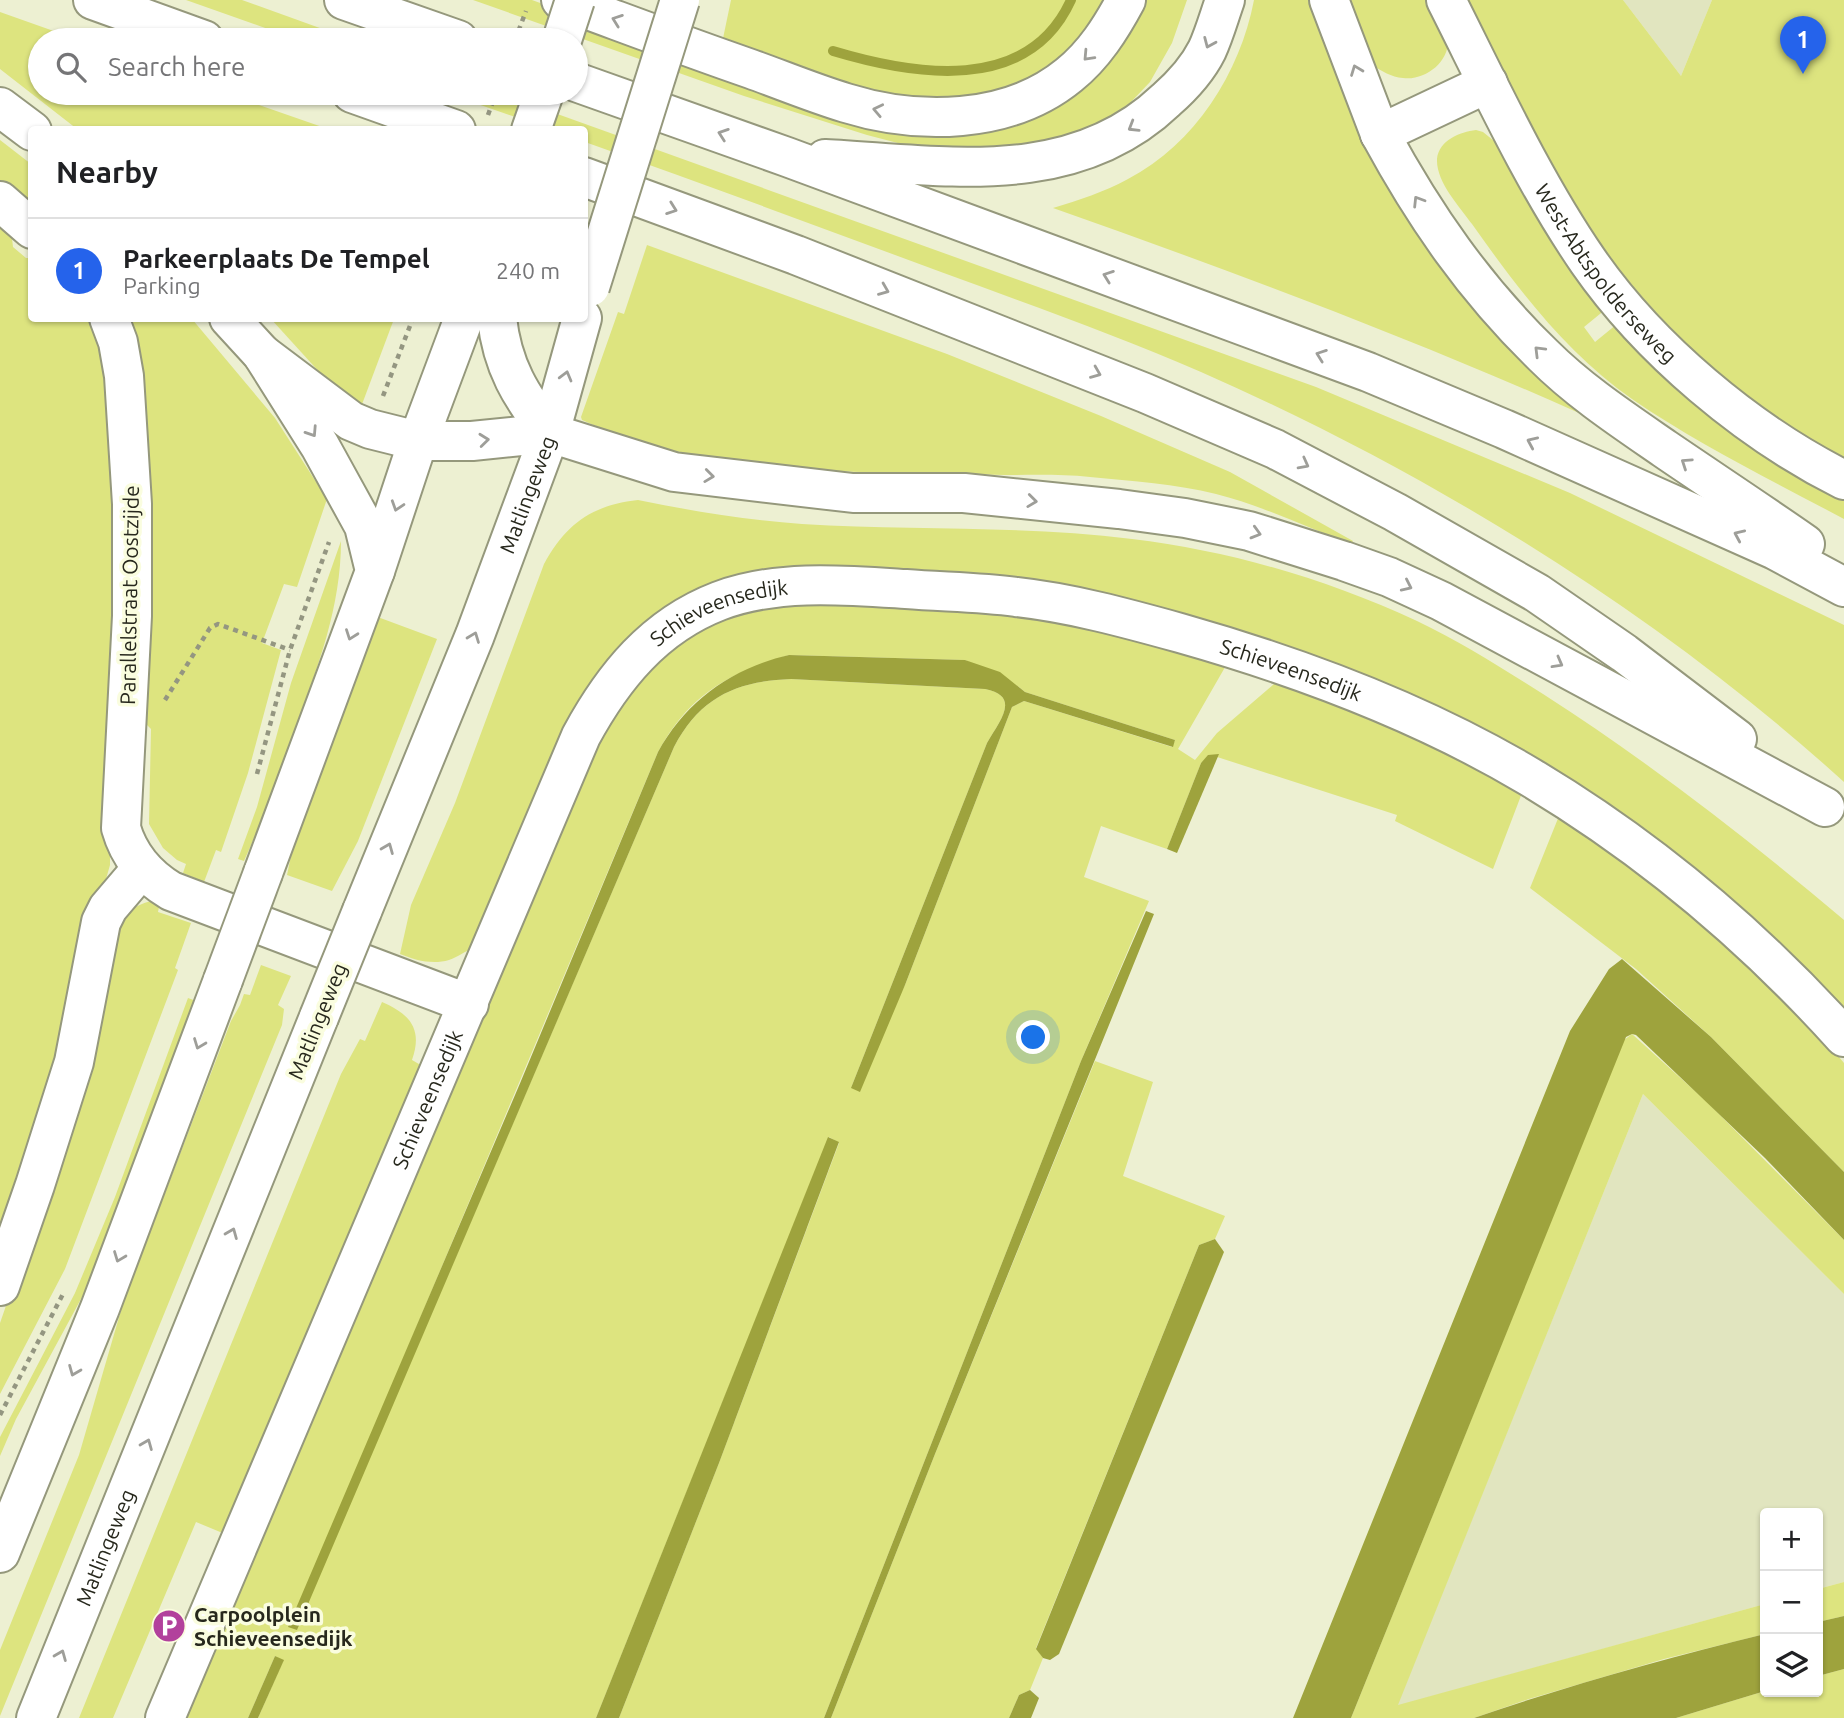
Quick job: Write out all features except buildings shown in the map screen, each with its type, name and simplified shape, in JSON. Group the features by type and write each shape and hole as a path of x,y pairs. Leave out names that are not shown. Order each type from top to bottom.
{"main road":[{"path":"93,0 171,28"},
{"path":"344,0 424,28"},
{"path":"561,0 847,104 901,115 938,117 981,113 1012,106 1068,76 1093,52 1111,28 1126,0"},
{"path":"566,28 575,0"},
{"name":"Matlingeweg","path":"588,299 680,0"},
{"path":"788,157 996,166 1042,161 1082,152 1109,141 1140,123 1185,82 1206,51 1225,0"},
{"path":"1329,0 1380,134 1409,187 1486,296 1544,357 1617,416 1844,571"},
{"name":"West-Abtspolderseweg","path":"1446,0 1550,199 1589,262 1643,328 1723,403 1762,432 1844,480"},
{"path":"1380,134 1488,83"},
{"path":"588,86 788,157 1368,372 1504,429 1775,550 1844,587"},
{"path":"386,105 445,126"},
{"path":"532,126 540,105"},
{"path":"0,107 28,128"},
{"path":"588,178 822,265 1145,393 1275,449 1395,512 1537,593 1634,660 1834,817"},
{"path":"0,201 28,226"},
{"name":"Parallelstraat Oostzijde","path":"110,322 118,342 124,376 132,504 132,616 121,828 125,843 142,868 156,882 171,891 469,1004"},
{"path":"233,322 262,354 320,446 364,526 375,571"},
{"path":"0,1553 100,1308 375,571 418,441 463,322"},
{"path":"498,322 508,368 524,401 550,433"},
{"name":"Matlingeweg","path":"36,1718 475,635 550,433 581,322"},
{"path":"262,354 351,421 370,429 418,441 472,441 550,433 674,472 853,493 964,493 1119,509 1249,530 1355,565 1441,601 1834,817"},
{"name":"Schieveensedijk","path":"165,1718 582,736 600,702 639,652 691,614 717,602 750,591 787,586 879,587 1017,597 1126,618 1256,654 1378,701 1530,777 1633,846 1680,882 1757,949 1844,1037"},
{"path":"0,1286 74,1062 101,922 114,901 142,868"}],"path":[{"path":"520,28 530,0"},
{"path":"127,725 152,722 210,628 218,624 290,650 257,776"}],"shaded area":[{"path":"1623,0 1712,0 1681,76"},
{"path":"789,655 965,660 1000,672 1025,692 1175,740 1173,747 1024,701 1012,707 905,985 860,1092 851,1088 987,743 1001,719 1005,704 1003,697 985,689 772,680 737,688 722,695 696,716 674,747 297,1630 288,1627 658,752 682,717 713,689 748,668"},
{"path":"1219,754 1177,853 1167,849 1201,763 1208,755"},
{"path":"1146,911 1154,914 831,1718 824,1718 1081,1061"},
{"path":"1622,959 1711,1037 1844,1172 1844,1240 1765,1158 1636,1035 1626,1037 1351,1718 1293,1718 1570,1031 1609,969"},
{"path":"1643,1094 1844,1294 1844,1582 1823,1588 1823,1508 1760,1508 1760,1605 1397,1706"},
{"path":"828,1137 839,1142 719,1463 619,1718 596,1718"},
{"path":"1215,1239 1224,1252 1059,1654 1050,1660 1043,1658 1036,1649 1199,1245"},
{"path":"1844,1616 1844,1669 1823,1675 1823,1634 1823,1621"},
{"path":"1760,1635 1760,1693 1676,1718 1474,1718 1546,1694"},
{"path":"275,1656 284,1660 258,1718 248,1718"},
{"path":"1030,1690 1039,1698 1031,1718 1009,1718 1019,1695"}],"green space":[{"path":"186,0 242,0 320,28 265,28"},
{"path":"473,0 532,0 783,92 969,125 1138,0 1187,0 1172,43 1150,82 1130,103 1109,120 1029,152 917,148 744,96 588,41 588,28 552,28"},
{"path":"731,0 1118,0 1105,24 1020,92 898,102 721,48"},
{"path":"1254,0 1313,0 1380,156 1583,407 1579,413 1318,305 1053,208 1101,192 1128,179 1174,147 1211,104 1226,79 1238,54"},
{"path":"1348,0 1429,0 1448,40 1440,63 1427,73 1411,78 1391,75 1372,65"},
{"path":"1467,0 1623,0 1681,76 1712,0 1844,0 1844,461 1770,414 1735,387 1671,328 1613,261 1554,172"},
{"path":"0,12 45,28 28,28 28,91 0,69"},
{"path":"46,105 259,105 319,126 73,126"},
{"path":"481,105 532,105 1316,387 1570,493 1844,625 1844,782 1772,720 1697,661 1619,605 1456,502 1287,412 1201,372 1104,333 588,143 588,126 541,126"},
{"path":"1476,130 1483,132 1504,149 1606,309 1584,327 1595,342 1617,324 1844,496 1844,519 1736,462 1657,416 1608,381 1544,319 1455,202 1440,176 1437,159 1442,147 1457,135"},
{"path":"0,140 28,162 28,205 0,181"},
{"path":"0,218 11,230 13,247 28,258 28,322 96,322 107,353 117,593 101,814 110,852 110,865 90,914 68,1015 0,1251"},
{"path":"647,245 947,354 1101,416 1230,472 1353,541 1351,544 1233,499 1185,488 1069,475 844,471 736,462 684,453 632,439 582,420 618,312 624,314"},
{"path":"128,322 195,322 275,418 327,499 297,587 284,584 262,643 281,650 248,773 221,852 216,850 204,882 183,873 186,864 163,848 149,824 151,729 143,721"},
{"path":"274,322 393,322 361,407 332,386"},
{"path":"638,500 719,515 781,522 1050,532 1169,544 1277,569 1383,606 1465,646 1582,720 1697,802 1844,920 1844,1013 1590,796 1028,584 659,613 474,948 449,960 436,962 400,954 411,905 455,803 544,564 571,527 582,519 607,506"},
{"path":"341,541 337,589 327,636 271,794 244,861 238,859 257,807 291,683"},
{"path":"806,601 936,605 1060,620 1228,662 1178,749 1195,760 1217,733 1281,678 1396,725 1522,793 1493,869 1395,821 1397,815 1211,755 1201,763 1167,849 1101,826 1084,877 1149,901 1081,1061 824,1718 619,1718 719,1463 839,1143 829,1137 596,1718 258,1718 283,1661 275,1656 248,1718 179,1718 610,717 662,653 705,627 734,616","holes":["789,655 965,660 1025,692 1175,740 1172,747 1024,701 1012,707 905,985 851,1088 987,743 1001,719 1005,704 1003,697 985,689 772,680 737,688 722,695 696,716 674,747 296,1630 353,1478 658,752 670,732 683,715 712,689 747,670"]},
{"path":"375,616 437,639 358,841 332,891 287,875 293,846"},
{"path":"1559,816 1692,912 1782,995 1844,1063 1844,1172 1711,1037 1636,969 1530,888"},
{"path":"151,901 160,902 158,912 191,923 175,968 178,970 65,1269 0,1394 0,1323 23,1257 113,930 129,911"},
{"path":"261,965 291,976 278,1005 284,1009 282,1025 0,1716 0,1650 79,1455 124,1300 231,1021 244,994 250,995"},
{"path":"188,998 196,1001 88,1286 16,1419 0,1456 0,1437 75,1293 115,1197"},
{"path":"382,1002 407,1017 412,1024 416,1040 412,1060 424,1067 225,1534 196,1522 113,1718 79,1718 341,1074 360,1039 365,1041"},
{"path":"1632,1034 1707,1102 1844,1240 1844,1294 1643,1094 1398,1705 1760,1605 1760,1635 1664,1659 1474,1718 1351,1718 1624,1040"},
{"path":"1095,1061 1153,1082 1123,1176 1225,1216 1215,1239 1199,1245 1036,1648 1043,1658 1030,1690 1019,1695 1009,1718 831,1718 935,1454"},
{"path":"1844,1582 1844,1616 1823,1621 1823,1588"},
{"path":"1844,1669 1844,1718 1676,1718 1760,1693 1760,1697 1823,1697 1823,1675"}],"waterway":[{"path":"833,51 898,67 932,70 966,70 998,64 1027,51 1052,30 1071,0"}],"place":[{"name":"Parkeerplaats De Tempel","path":"1803,74"},
{"name":"Carpoolplein Schieveensedijk","path":"169,1626"}]}
